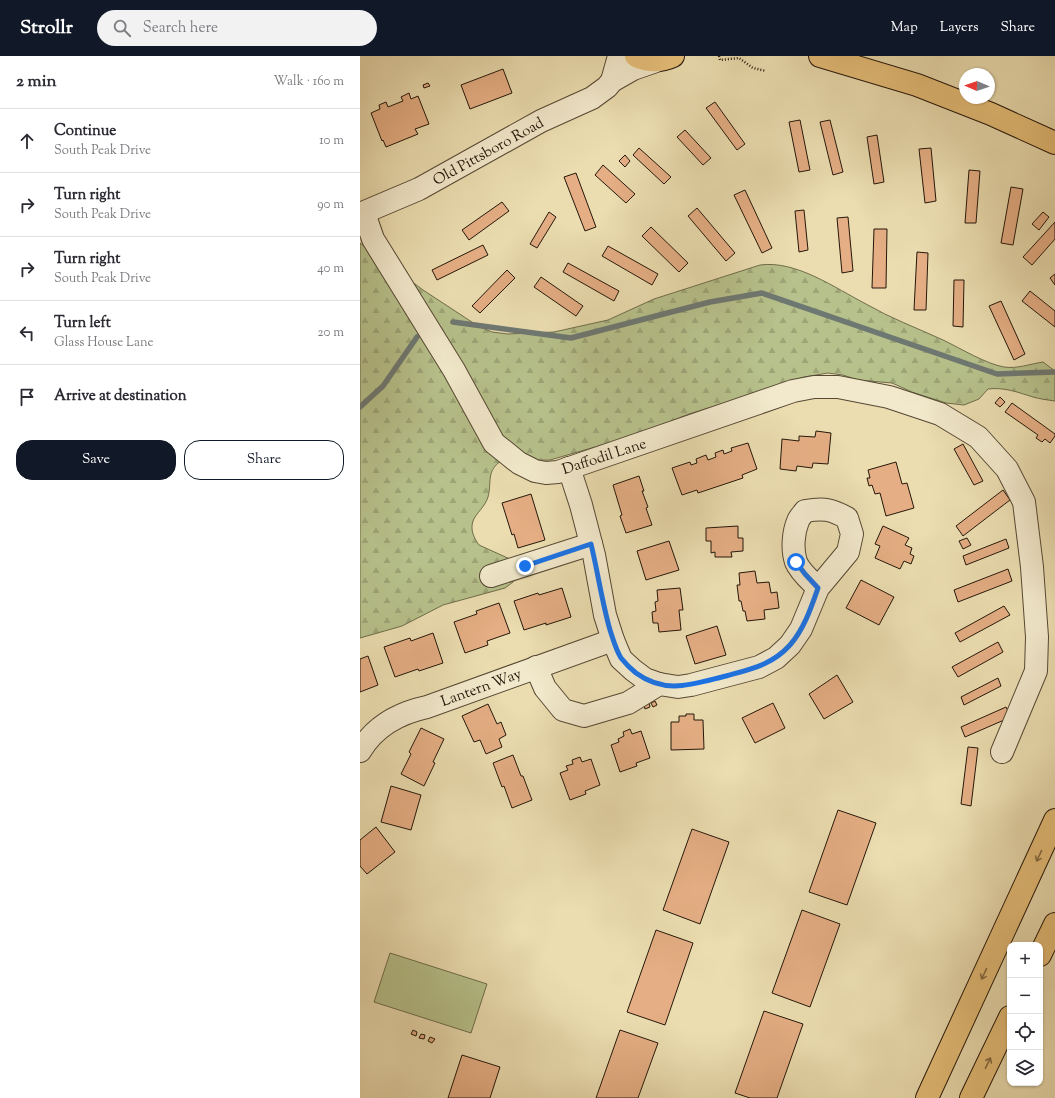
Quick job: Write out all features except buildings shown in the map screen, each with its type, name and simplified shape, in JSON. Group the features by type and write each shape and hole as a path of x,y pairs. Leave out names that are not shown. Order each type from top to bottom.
{"main road":[{"path":"820,56 917,85 991,114 1055,143"},
{"path":"927,1098 1055,820"},
{"path":"1043,949 1055,924"},
{"path":"971,1098 1007,1023"}],"street":[{"path":"612,81 618,56"},
{"name":"Old Pittsboro Road","path":"362,214 419,189 541,121 592,98 607,87 612,81 655,58"},
{"name":"Daffodil Lane","path":"362,214 373,239 454,370 494,443 519,463 535,471 552,472 569,468 793,391 806,388 838,387 889,397 940,414 978,437 1007,469 1024,502 1032,567 1037,637 1036,671 1002,752"},
{"path":"569,468 581,504 591,544 605,615 613,640 621,659 645,679 659,684 678,687 759,667 776,658 790,645 802,629 818,588"},
{"path":"491,576 591,544"},
{"name":"Lantern Way","path":"360,751 378,729 391,720 411,710 427,707 613,640"},
{"path":"536,667 545,688 563,710 584,716 628,703 659,684"}],"path":[{"path":"719,56 720,60 740,58 753,68 766,71"}],"green space":[{"path":"360,243 423,290 478,326 492,332 508,334 554,332 608,320 654,299 760,265 787,267 801,271 828,283 884,314 943,340 989,363 1004,367 1019,367 1043,362 1055,371 1055,401 1036,398 1010,390 988,389 979,399 964,405 946,403 912,392 892,383 858,380 843,375 828,373 804,377 774,388 689,414 633,436 550,460 501,461 496,465 491,473 488,497 473,521 472,531 479,545 512,560 516,573 513,582 505,588 443,605 402,626 360,638"},
{"path":"390,953 487,984 471,1033 374,1002"}],"waterway":[{"path":"453,322 571,338 710,302 762,293 997,374 1055,372"},
{"path":"360,407 383,386 417,337"}],"route":[{"path":"525,566 591,544 605,615 621,659 645,679 659,684 678,687 759,667 776,658 790,645 802,629 818,588 796,562"}]}
